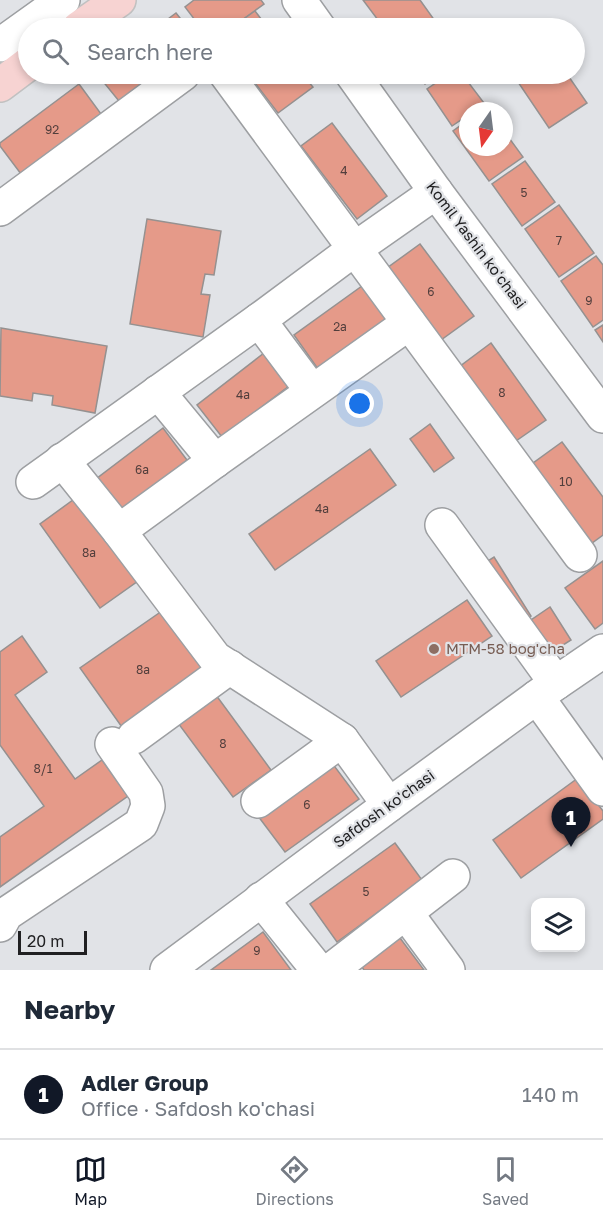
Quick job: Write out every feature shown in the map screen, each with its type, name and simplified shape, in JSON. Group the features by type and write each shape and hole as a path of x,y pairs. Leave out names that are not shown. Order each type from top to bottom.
{"main road":[{"path":"93,18 119,0"},
{"path":"0,85 18,72"}],"street":[{"path":"0,26 36,0"},
{"path":"38,18 63,0"},
{"path":"299,0 312,18"},
{"path":"0,45 18,32"},
{"path":"0,209 169,84"},
{"path":"233,84 580,555"},
{"name":"Komil Yashin koʻchasi","path":"359,84 436,192 603,416"},
{"path":"33,482 436,192"},
{"path":"259,320 312,391"},
{"path":"119,531 409,323"},
{"path":"158,392 215,461"},
{"path":"62,460 215,658 342,740 389,805"},
{"path":"442,525 546,690 603,789"},
{"name":"Safdosh ko'chasi","path":"167,970 546,690 598,665"},
{"path":"0,925 6,914 141,824 148,806 146,793 123,740 230,667"},
{"path":"258,801 342,740"},
{"path":"331,970 453,876"},
{"path":"261,899 318,970"},
{"path":"406,912 448,970"}],"building":[{"path":"194,0 261,0 264,4 245,18 193,18 185,7"},
{"path":"363,0 420,0 433,18 376,18"},
{"path":"255,11 260,18 245,18"},
{"path":"176,13 180,18 169,18"},
{"path":"79,84 104,118 24,178 0,143"},
{"path":"105,84 153,84 123,106"},
{"path":"256,84 310,84 313,87 278,113"},
{"path":"434,84 470,84 483,102 459,102 459,121 452,126 427,89"},
{"path":"519,84 574,84 587,103 549,128"},
{"path":"332,123 387,196 357,219 301,146"},
{"path":"459,127 459,139 453,131"},
{"path":"513,143 523,157 489,181 471,156 513,156"},
{"path":"525,161 555,202 522,226 492,184"},
{"path":"559,205 594,253 559,277 525,229"},
{"path":"147,219 221,231 214,275 205,274 201,294 210,295 203,337 130,324"},
{"path":"420,244 474,316 441,340 387,268"},
{"path":"596,256 603,265 603,320 593,327 561,281"},
{"path":"362,286 387,319 318,369 294,335"},
{"path":"603,325 603,342 595,330"},
{"path":"1,328 107,346 95,413 52,405 53,396 33,393 32,401 0,396"},
{"path":"491,343 546,420 513,443 459,367"},
{"path":"264,353 289,386 222,437 197,405"},
{"path":"430,424 454,458 434,472 410,439"},
{"path":"163,428 187,460 121,511 96,479"},
{"path":"562,442 603,497 603,535 588,546 529,466"},
{"path":"370,449 396,485 275,570 249,534"},
{"path":"77,497 138,581 100,608 40,524"},
{"path":"494,557 531,616 517,625 480,566"},
{"path":"603,561 603,623 595,629 565,588"},
{"name":"MTM-58 bog'cha","path":"467,600 492,636 401,697 376,661"},
{"path":"550,607 571,640 552,652 531,620"},
{"path":"162,611 206,672 124,730 80,668"},
{"path":"22,636 47,672 15,695 75,779 102,760 128,796 0,887 0,837 44,806 0,745 0,652"},
{"path":"213,691 271,770 233,797 175,719"},
{"path":"329,759 359,799 285,852 255,812"},
{"path":"578,778 603,811 603,819 521,878 493,840"},
{"path":"395,843 422,880 337,942 310,904"},
{"path":"263,932 291,970 211,970"},
{"path":"400,938 424,970 364,970 362,967"}],"place":[{"name":"MTM-58 bog'cha","path":"434,649"},
{"name":"Adler Group","path":"571,847"}]}
